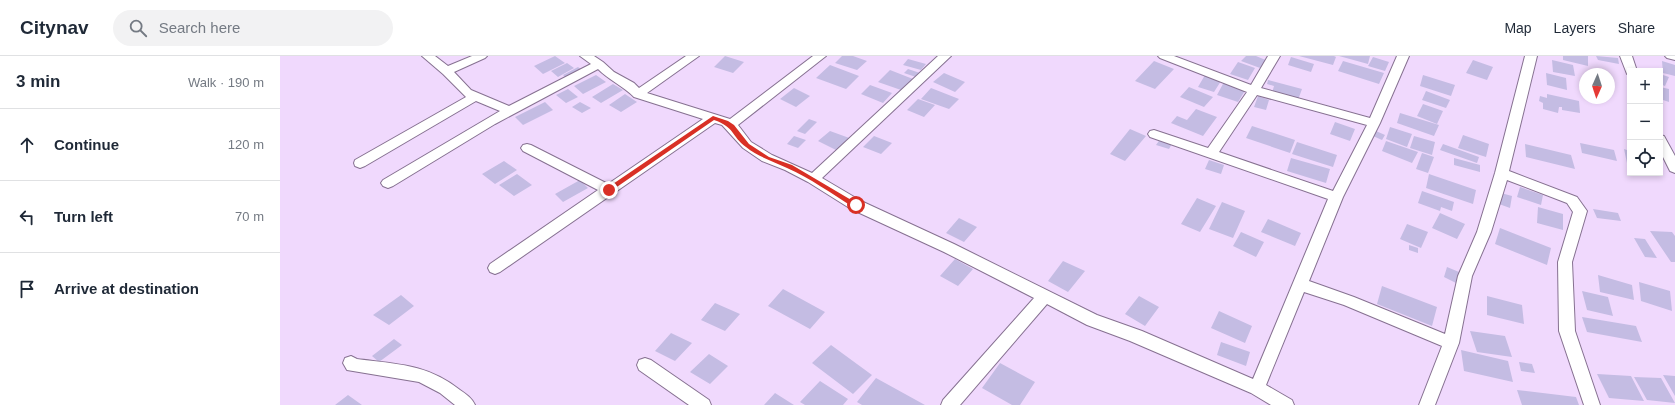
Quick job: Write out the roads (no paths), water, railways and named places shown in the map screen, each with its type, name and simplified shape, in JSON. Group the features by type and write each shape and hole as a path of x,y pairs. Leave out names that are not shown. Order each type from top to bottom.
{"street":[{"path":"428,56 447,71 468,92 510,111"},
{"path":"447,71 482,56"},
{"path":"586,56 599,64 610,75 630,86 638,94 678,108 726,122 746,145 767,158 790,167 813,179 856,205 949,248 1092,320 1136,336 1257,388 1286,405"},
{"path":"638,94 694,56"},
{"path":"730,125 820,56"},
{"path":"813,179 945,56"},
{"path":"1164,56 1254,90 1374,123"},
{"path":"1212,154 1254,90 1274,56"},
{"path":"1257,388 1336,197 1374,123 1403,56"},
{"path":"1427,405 1451,343 1465,276 1484,232 1502,173 1531,56"},
{"path":"1626,56 1630,68"},
{"path":"1671,56 1675,57"},
{"path":"388,183 510,111 599,64"},
{"path":"360,163 476,96"},
{"path":"495,268 713,118"},
{"path":"1154,134 1336,197"},
{"path":"1661,140 1675,168"},
{"path":"527,148 609,190"},
{"path":"1502,173 1572,200 1580,211 1565,262 1567,331 1592,405"},
{"path":"1299,284 1349,301 1451,343"},
{"path":"950,405 1044,297"},
{"path":"351,363 421,375 446,388 467,405"},
{"path":"645,365 703,405"}]}
